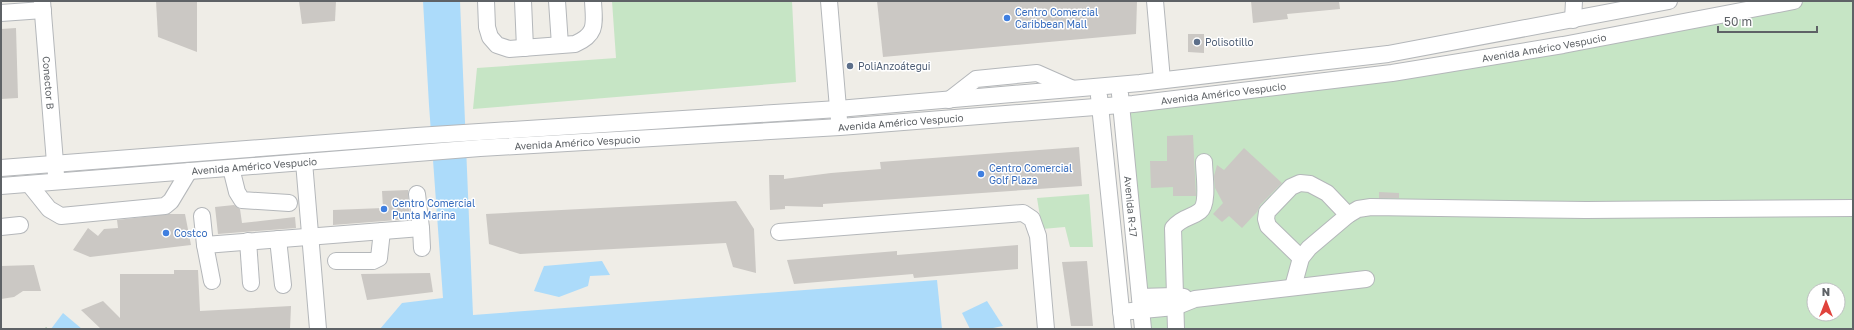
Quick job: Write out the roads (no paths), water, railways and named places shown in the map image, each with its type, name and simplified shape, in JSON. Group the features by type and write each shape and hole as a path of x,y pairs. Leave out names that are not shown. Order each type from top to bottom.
{"street":[{"path":"486,1 487,27 490,37 497,45 509,49 575,44 584,40 591,34 594,25 592,1"},
{"path":"523,1 525,48"},
{"path":"558,1 560,45"},
{"path":"829,1 840,127"},
{"path":"1155,1 1162,80"},
{"path":"1573,20 1574,1"},
{"name":"Avenida Américo Vespucio","path":"1,168 417,136 838,109 1120,85 1388,54 1669,1"},
{"name":"Avenida Américo Vespucio","path":"1,186 480,148 840,127 1121,105 1392,73 1563,45 1794,1"},
{"path":"1,13 43,6"},
{"name":"Conector B","path":"43,6 56,164 56,182"},
{"name":"Avenida R-17","path":"1120,85 1143,329"},
{"name":"Avenida R-17","path":"1098,87 1123,329"},
{"path":"304,162 318,329"},
{"path":"1176,329 1174,228 1179,221 1200,211 1205,205 1204,162"},
{"path":"231,168 237,192 242,200 290,203"},
{"path":"29,184 49,209 54,214 61,216 165,206 172,202 189,171"},
{"path":"1302,258 1268,226 1266,219 1267,212 1291,186 1310,184 1327,193 1348,215"},
{"path":"417,194 422,248"},
{"path":"1293,287 1302,258 1309,248 1348,215 1358,209 1370,207 1586,210 1853,208"},
{"path":"779,232 1023,213 1032,219 1038,236 1046,329"},
{"path":"202,216 205,245 212,281"},
{"path":"1,227 20,225"},
{"path":"205,245 421,228"},
{"path":"336,262 373,261 379,258 382,231"},
{"path":"278,239 283,285"},
{"path":"248,242 251,283"},
{"path":"1121,312 1141,304 1366,279"}],"water":[{"path":"423,1 460,1 473,315 937,280 942,329 380,329 402,303 443,298"},
{"path":"602,261 610,275 590,276 588,286 559,297 534,291 544,266"},
{"path":"987,301 1003,326 988,329 970,329 962,313"},
{"path":"63,313 82,329 51,329"}],"place":[{"name":"Centro Comercial Caribbean Mall","path":"1007,18"},
{"name":"Polisotillo","path":"1197,42"},
{"name":"PoliAnzoátegui","path":"850,66"},
{"name":"Centro Comercial Golf Plaza","path":"981,174"},
{"name":"Centro Comercial Punta Marina","path":"384,209"},
{"name":"Costco","path":"166,233"}]}
